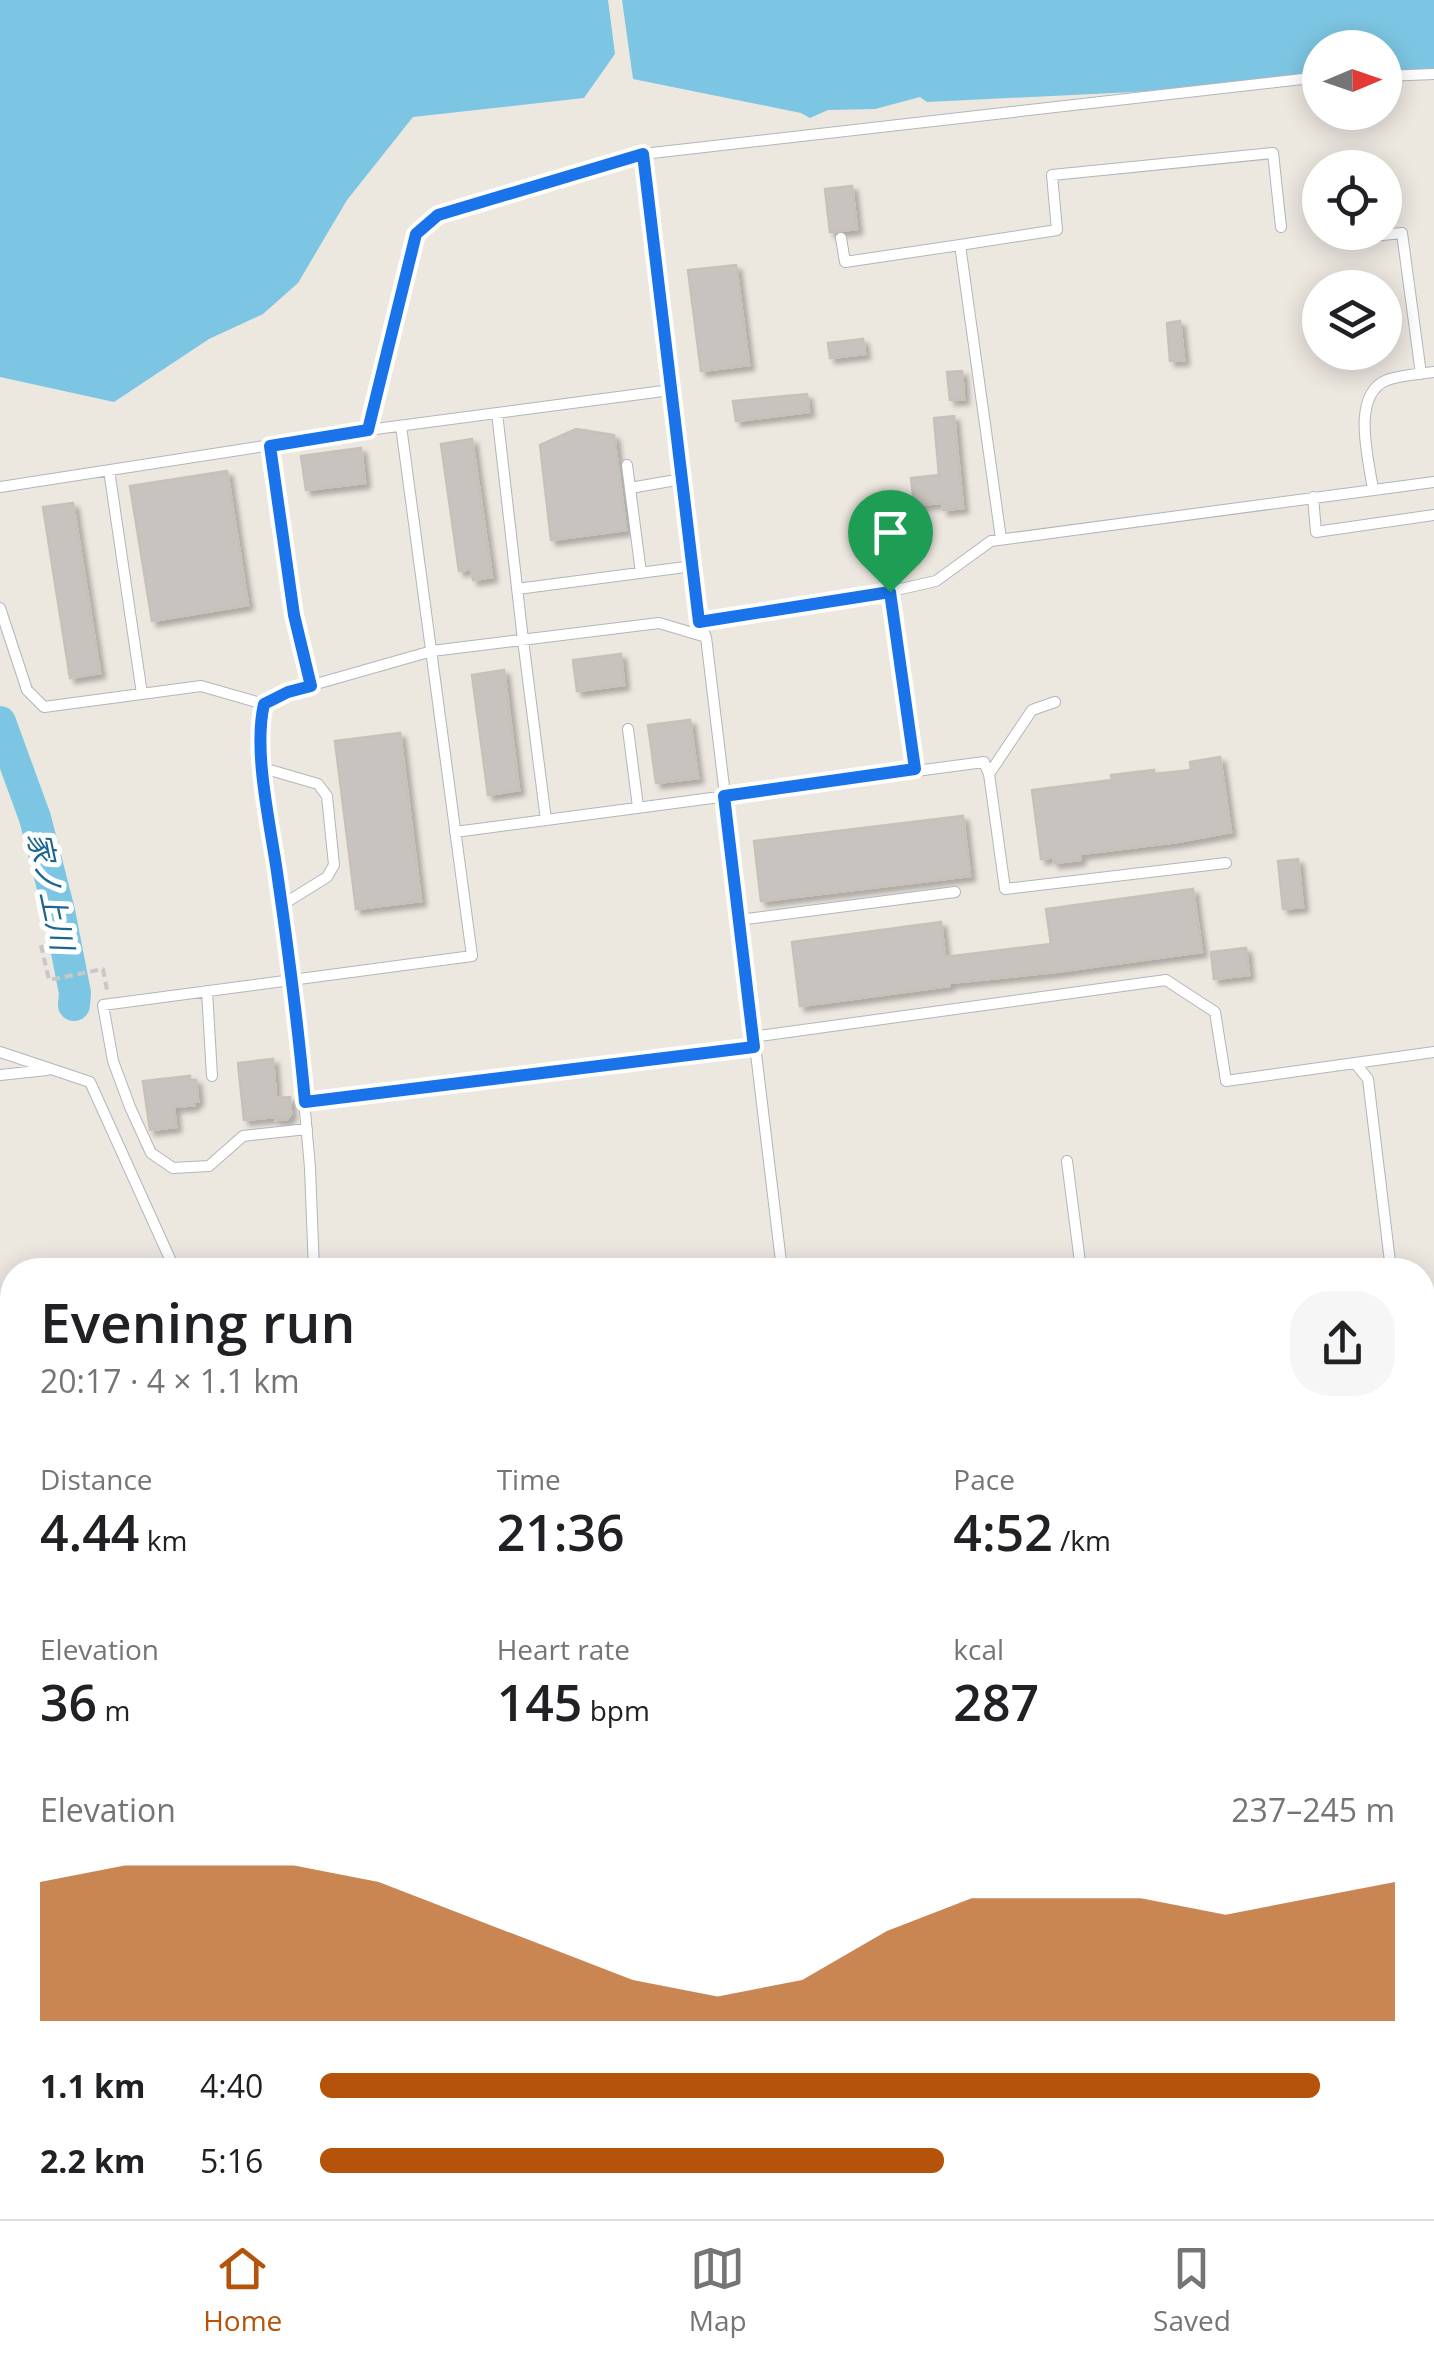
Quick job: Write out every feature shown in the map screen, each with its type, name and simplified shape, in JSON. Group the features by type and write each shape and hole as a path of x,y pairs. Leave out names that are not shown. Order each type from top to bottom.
{"lane":[{"path":"1402,75 1434,74"},
{"path":"368,430 416,234 438,215 643,154 1302,79"},
{"path":"841,238 845,262 1057,230 1052,176 1273,153 1282,227"},
{"path":"643,154 780,1258"},
{"path":"1402,233 1421,374"},
{"path":"960,245 1001,539"},
{"path":"1372,490 1364,419 1368,398 1388,380 1434,372"},
{"path":"0,487 368,430 672,390"},
{"path":"497,413 546,820"},
{"path":"307,1129 243,1136 209,1166 173,1168 150,1153 130,1107 113,1061 103,1005 472,956 401,426"},
{"path":"270,446 294,615 311,686"},
{"path":"628,465 641,572"},
{"path":"109,470 142,694"},
{"path":"630,488 682,479"},
{"path":"699,622 936,581 991,541 1001,539 1434,482"},
{"path":"1313,497 1316,532 1434,515"},
{"path":"517,589 692,566"},
{"path":"890,592 915,769"},
{"path":"0,608 27,690 44,708 201,686 264,704 288,692 432,651 659,622 706,637"},
{"path":"989,774 1032,710 1055,702"},
{"path":"264,704 259,724 293,980 314,1258"},
{"path":"628,730 638,807"},
{"path":"455,832 984,762 1005,889 1226,863"},
{"path":"263,768 318,784 327,796 334,865 327,878 282,906"},
{"path":"739,920 955,892"},
{"path":"305,1102 753,1042 1166,980 1215,1012 1226,1081 1434,1052"},
{"path":"206,991 212,1076"},
{"path":"0,1052 90,1082 170,1258"},
{"path":"1355,1063 1368,1080 1390,1258"},
{"path":"0,1074 53,1069"},
{"path":"1067,1160 1079,1258"}],"path":[{"path":"41,945 50,980 103,969 110,1004"}],"water":[{"path":"0,0 608,0 615,54 584,98 413,117 347,200 298,283 263,314 209,339 114,402 0,377"},
{"path":"622,0 1434,0 1434,71 1402,75 1402,30 1302,30 1302,84 927,102 920,97 875,109 828,110 810,118 633,79"}],"building":[{"path":"852,186 857,229 830,232 825,189"},
{"path":"736,265 749,365 701,371 688,270"},
{"path":"1180,321 1184,360 1170,361 1167,323"},
{"path":"863,339 865,354 830,358 828,343"},
{"path":"962,371 964,399 950,400 947,372"},
{"path":"807,394 809,412 736,421 733,401"},
{"path":"954,416 963,508 943,510 943,503 914,505 911,478 939,475 934,418"},
{"path":"576,429 614,435 626,530 551,540 540,445"},
{"path":"472,439 492,577 473,580 471,569 459,571 441,444"},
{"path":"361,448 365,483 306,490 301,456"},
{"path":"227,471 248,605 152,621 130,486"},
{"path":"73,503 100,673 70,678 43,507"},
{"path":"621,654 624,685 577,691 573,660"},
{"path":"504,670 519,790 488,795 472,675"},
{"path":"690,720 698,778 656,783 648,725"},
{"path":"400,733 421,901 356,909 335,741"},
{"path":"1220,757 1231,832 1080,854 1080,860 1054,863 1054,857 1041,859 1032,790 1112,780 1111,775 1191,770 1190,762"},
{"path":"963,816 970,876 761,901 754,841"},
{"path":"1298,859 1303,907 1283,909 1278,861"},
{"path":"1193,889 1202,952 800,1006 792,942 941,922 945,957 1051,944 1046,909"},
{"path":"1246,948 1249,975 1214,979 1211,952"},
{"path":"273,1059 276,1098 290,1097 291,1114 287,1119 244,1120 238,1063"},
{"path":"190,1076 190,1080 196,1080 198,1101 174,1107 176,1127 150,1130 143,1081"}],"waterway":[{"name":"家ノ上川","path":"0,722 35,818 59,911 74,1005"}],"route":[{"path":"643,154 699,622 890,592 915,769 724,796 754,1047 305,1102 294,985 259,724 264,704 311,686 294,615 270,446 368,430 416,234 438,215 643,154"}]}
